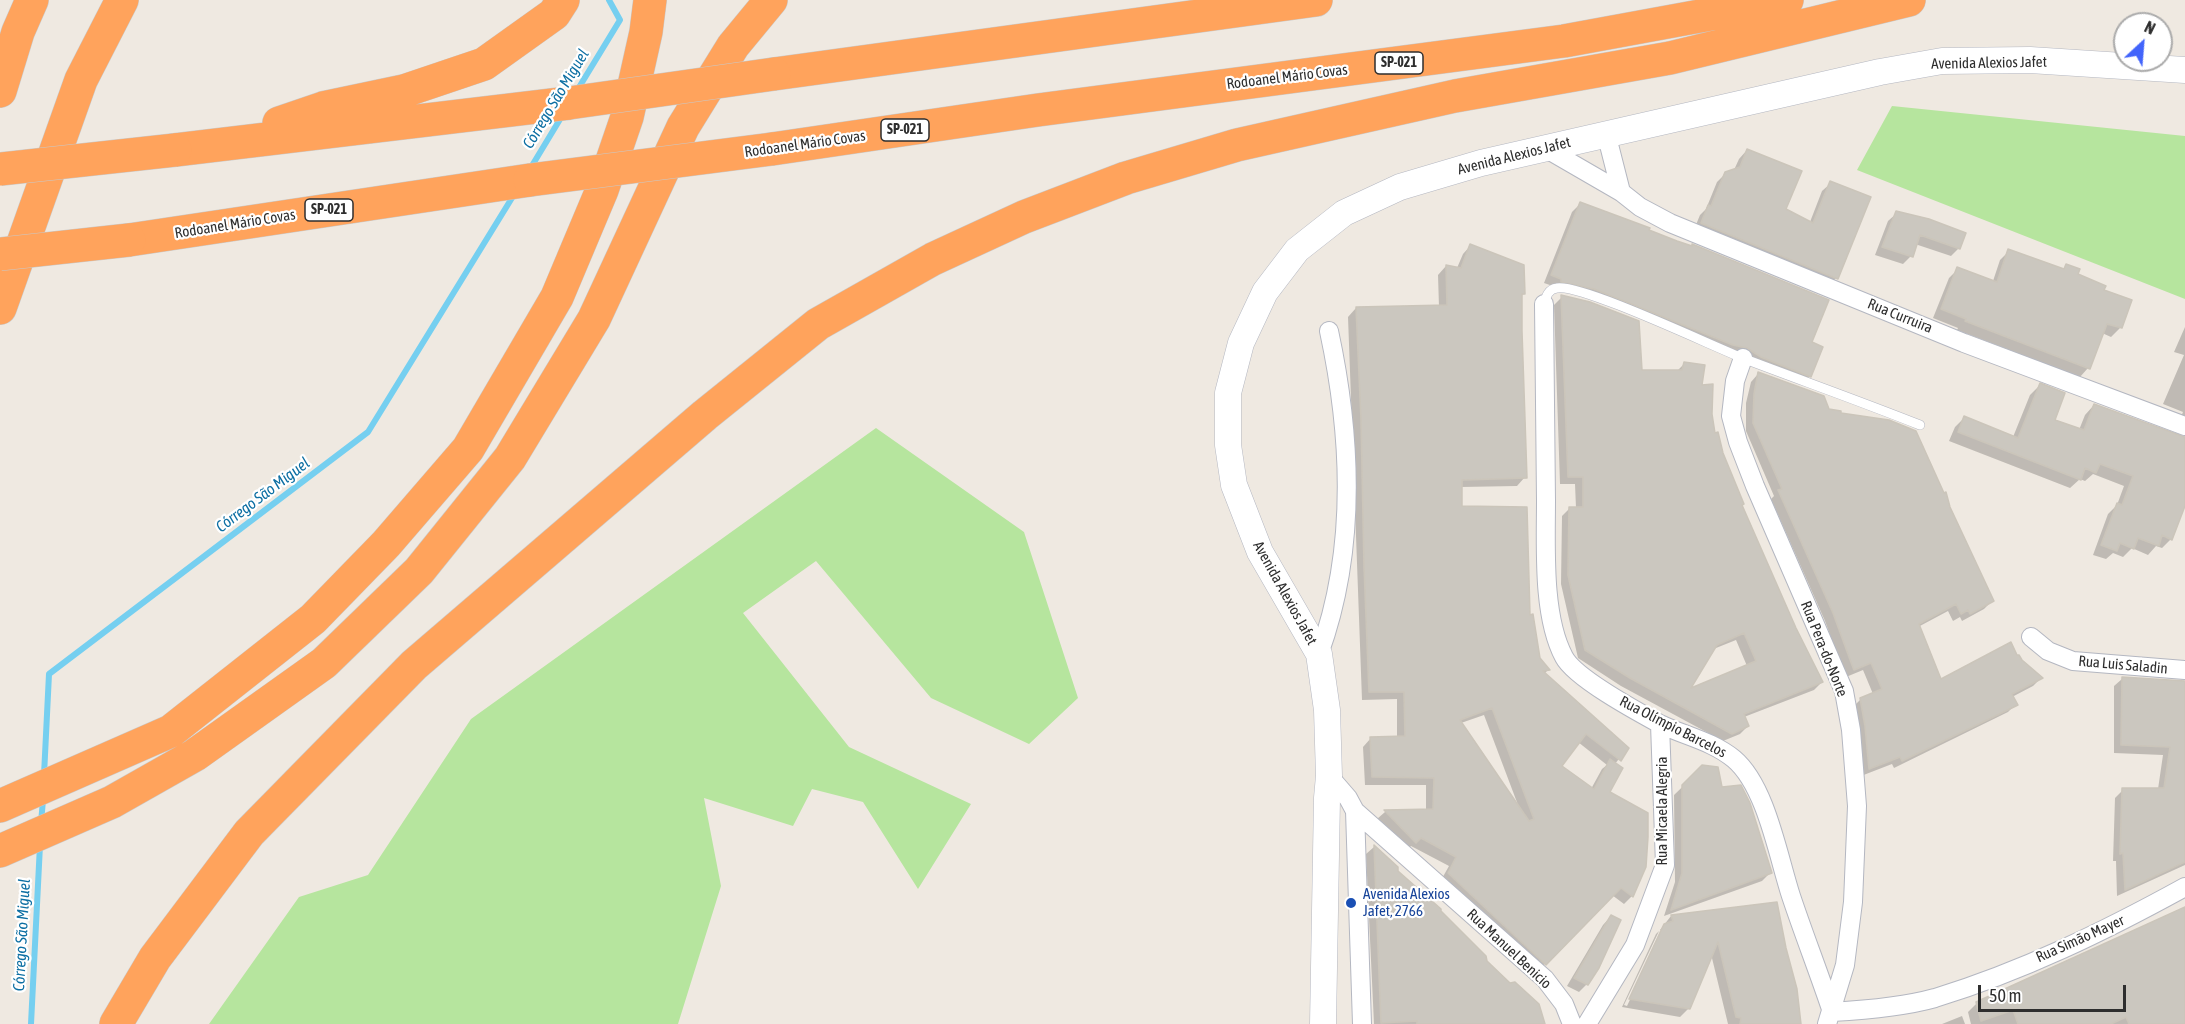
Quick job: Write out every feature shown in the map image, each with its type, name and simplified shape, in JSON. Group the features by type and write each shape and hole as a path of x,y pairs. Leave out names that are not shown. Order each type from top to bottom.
{"highway":[{"path":"0,91 18,32 32,0"},
{"path":"0,308 81,80 122,0"},
{"path":"207,146 323,108 404,91 484,64 554,14 563,0"},
{"path":"0,806 171,731 313,619 386,544 468,449 557,297 602,190 627,117 646,32 650,0"},
{"path":"9,847 112,802 195,755 324,663 419,571 510,458 594,319 683,127 733,46 771,0"},
{"path":"0,169 569,103 1316,0"},
{"name":"Rodoanel Mário Covas","path":"0,254 129,240 530,180 1564,41 1787,0"},
{"path":"116,1024 155,958 249,833 414,665 705,415 828,318 933,259 1024,217 1126,178 1237,145 1455,96 1670,58 1909,0"}],"main road":[{"name":"Avenida Alexios Jafet","path":"1323,1024 1329,776 1327,710 1319,654 1260,552 1234,484 1228,444 1228,393 1241,343 1265,292 1297,250 1344,213 1400,187 1480,163 1880,72 1942,61 2030,60 2185,70"}],"street":[{"path":"1606,133 1621,192"},
{"name":"Rua Curruira","path":"1545,148 1670,223 1964,343 2185,426"},
{"name":"Rua Olímpio Barcelos","path":"1544,304 1546,552 1550,611 1564,658 1575,672 1660,724 1715,747 1745,770 1764,810 1829,1018"},
{"name":"Avenida Alexios Jafet","path":"1319,654 1336,598 1344,548 1347,500 1346,433 1340,380 1329,331"},
{"name":"Rua Pera-do-Norte","path":"1743,358 1735,381 1731,416 1738,442 1844,692 1851,730 1857,806 1853,902 1845,965 1829,1018"},
{"name":"Rua Luis Saladin","path":"2031,637 2048,651 2073,662 2185,670"},
{"name":"Rua Micaela Alegria","path":"1587,1024 1635,945 1665,865 1660,724"},
{"path":"1329,776 1348,798 1355,811 1362,1024"},
{"name":"Rua Manuel Benicio","path":"1355,811 1545,979 1564,1004 1572,1024"},
{"name":"Rua Simão Mayer","path":"1829,1018 1934,998 2080,942 2185,887"}],"lane":[{"path":"1544,304 1551,290 1558,287 1569,288 1616,304 1743,358 1920,425"}],"green space":[{"path":"1892,106 2185,136 2185,299 1857,170"},
{"path":"876,428 1024,532 1078,698 1029,744 931,698 816,561 743,613 849,747 971,804 918,889 863,802 812,789 793,826 704,798 721,886 678,1024 209,1024 299,897 368,875 471,719"}],"building":[{"path":"1747,149 1802,171 1786,209 1813,223 1830,181 1871,197 1838,279 1701,223 1708,205 1711,206 1725,172 1740,167"},
{"path":"1580,202 1650,228 1649,230 1677,241 1692,246 1692,244 1829,300 1812,342 1823,347 1811,377 1761,357 1747,348 1733,345 1594,289 1561,282 1561,279 1551,275"},
{"path":"1896,211 1929,219 1966,233 1960,249 1920,235 1913,257 1882,247"},
{"path":"1470,244 1524,265 1525,294 1522,294 1522,331 1527,478 1462,480 1462,506 1527,507 1530,615 1533,614 1540,658 1550,670 1543,671 1629,748 1621,761 1586,734 1562,766 1594,789 1610,759 1623,768 1610,792 1648,813 1646,867 1633,897 1621,888 1546,965 1448,873 1456,857 1421,838 1416,843 1384,810 1433,809 1434,778 1372,777 1370,737 1405,736 1404,692 1369,692 1356,307 1447,305 1446,265 1461,268","holes":["1492,708 1534,819 1529,821 1460,720"]},
{"path":"2008,249 2064,269 2066,264 2080,269 2078,274 2106,286 2104,290 2132,300 2122,328 2107,324 2090,369 1965,321 1966,319 1941,309 1957,267 1997,282"},
{"path":"1561,295 1590,302 1639,321 1642,370 1682,370 1684,362 1705,365 1702,385 1713,384 1712,414 1715,433 1718,432 1723,453 1744,504 1742,505 1796,628 1823,682 1744,714 1749,726 1732,734 1630,678 1585,650 1568,575 1569,507 1583,507 1583,477 1568,477","holes":["1744,633 1756,661 1691,688 1717,645"]},
{"path":"1758,372 1824,396 1829,409 1889,420 1916,431 1944,493 1946,492 1950,507 1994,601 1970,614 1968,610 1961,614 1956,604 1919,624 1941,679 2011,642 2017,655 2043,678 2012,694 2018,705 1902,761 1900,757 1869,769 1860,698 1882,689 1871,663 1854,670 1833,613 1778,490 1782,489 1753,423 1754,394"},
{"path":"2040,383 2065,393 2055,420 2084,430 2094,404 2185,437 2185,506 2172,540 2162,535 2159,546 2138,538 2134,549 2120,543 2117,551 2101,545 2117,503 2122,505 2133,476 2100,464 2096,473 2085,468 2081,480 1958,432 1964,416 2018,438"},
{"path":"2122,677 2185,681 2185,862 2125,890 2123,853 2120,854 2122,788 2164,788 2170,747 2121,745"},
{"path":"1702,765 1718,767 1722,787 1741,785 1750,803 1772,873 1671,910 1682,873 1682,785"},
{"path":"1374,845 1398,867 1398,871 1441,909 1486,956 1487,961 1510,983 1515,982 1539,1004 1545,1024 1417,1024 1417,1021 1381,1023"},
{"path":"1777,902 1797,989 1801,1024 1740,1024 1741,1018 1736,1017 1718,942 1690,1009 1629,999 1664,924 1673,921 1671,915"},
{"path":"2185,907 2185,1024 2129,1024 2126,1017 2111,1024 2018,1024 2013,1010 1981,1021 1976,1002"},
{"path":"1611,915 1621,920 1599,968 1588,985 1574,978"}],"waterway":[{"name":"Córrego São Miguel","path":"578,89 620,20 609,0"},
{"name":"Córrego São Miguel","path":"530,169 562,116"},
{"name":"Córrego São Miguel","path":"44,775 49,674 368,432 515,193"},
{"name":"Córrego São Miguel","path":"41,823 43,800"},
{"name":"Córrego São Miguel","path":"31,1024 40,845"}],"place":[{"name":"Avenida Alexios Jafet, 2766","path":"1351,903"}]}
